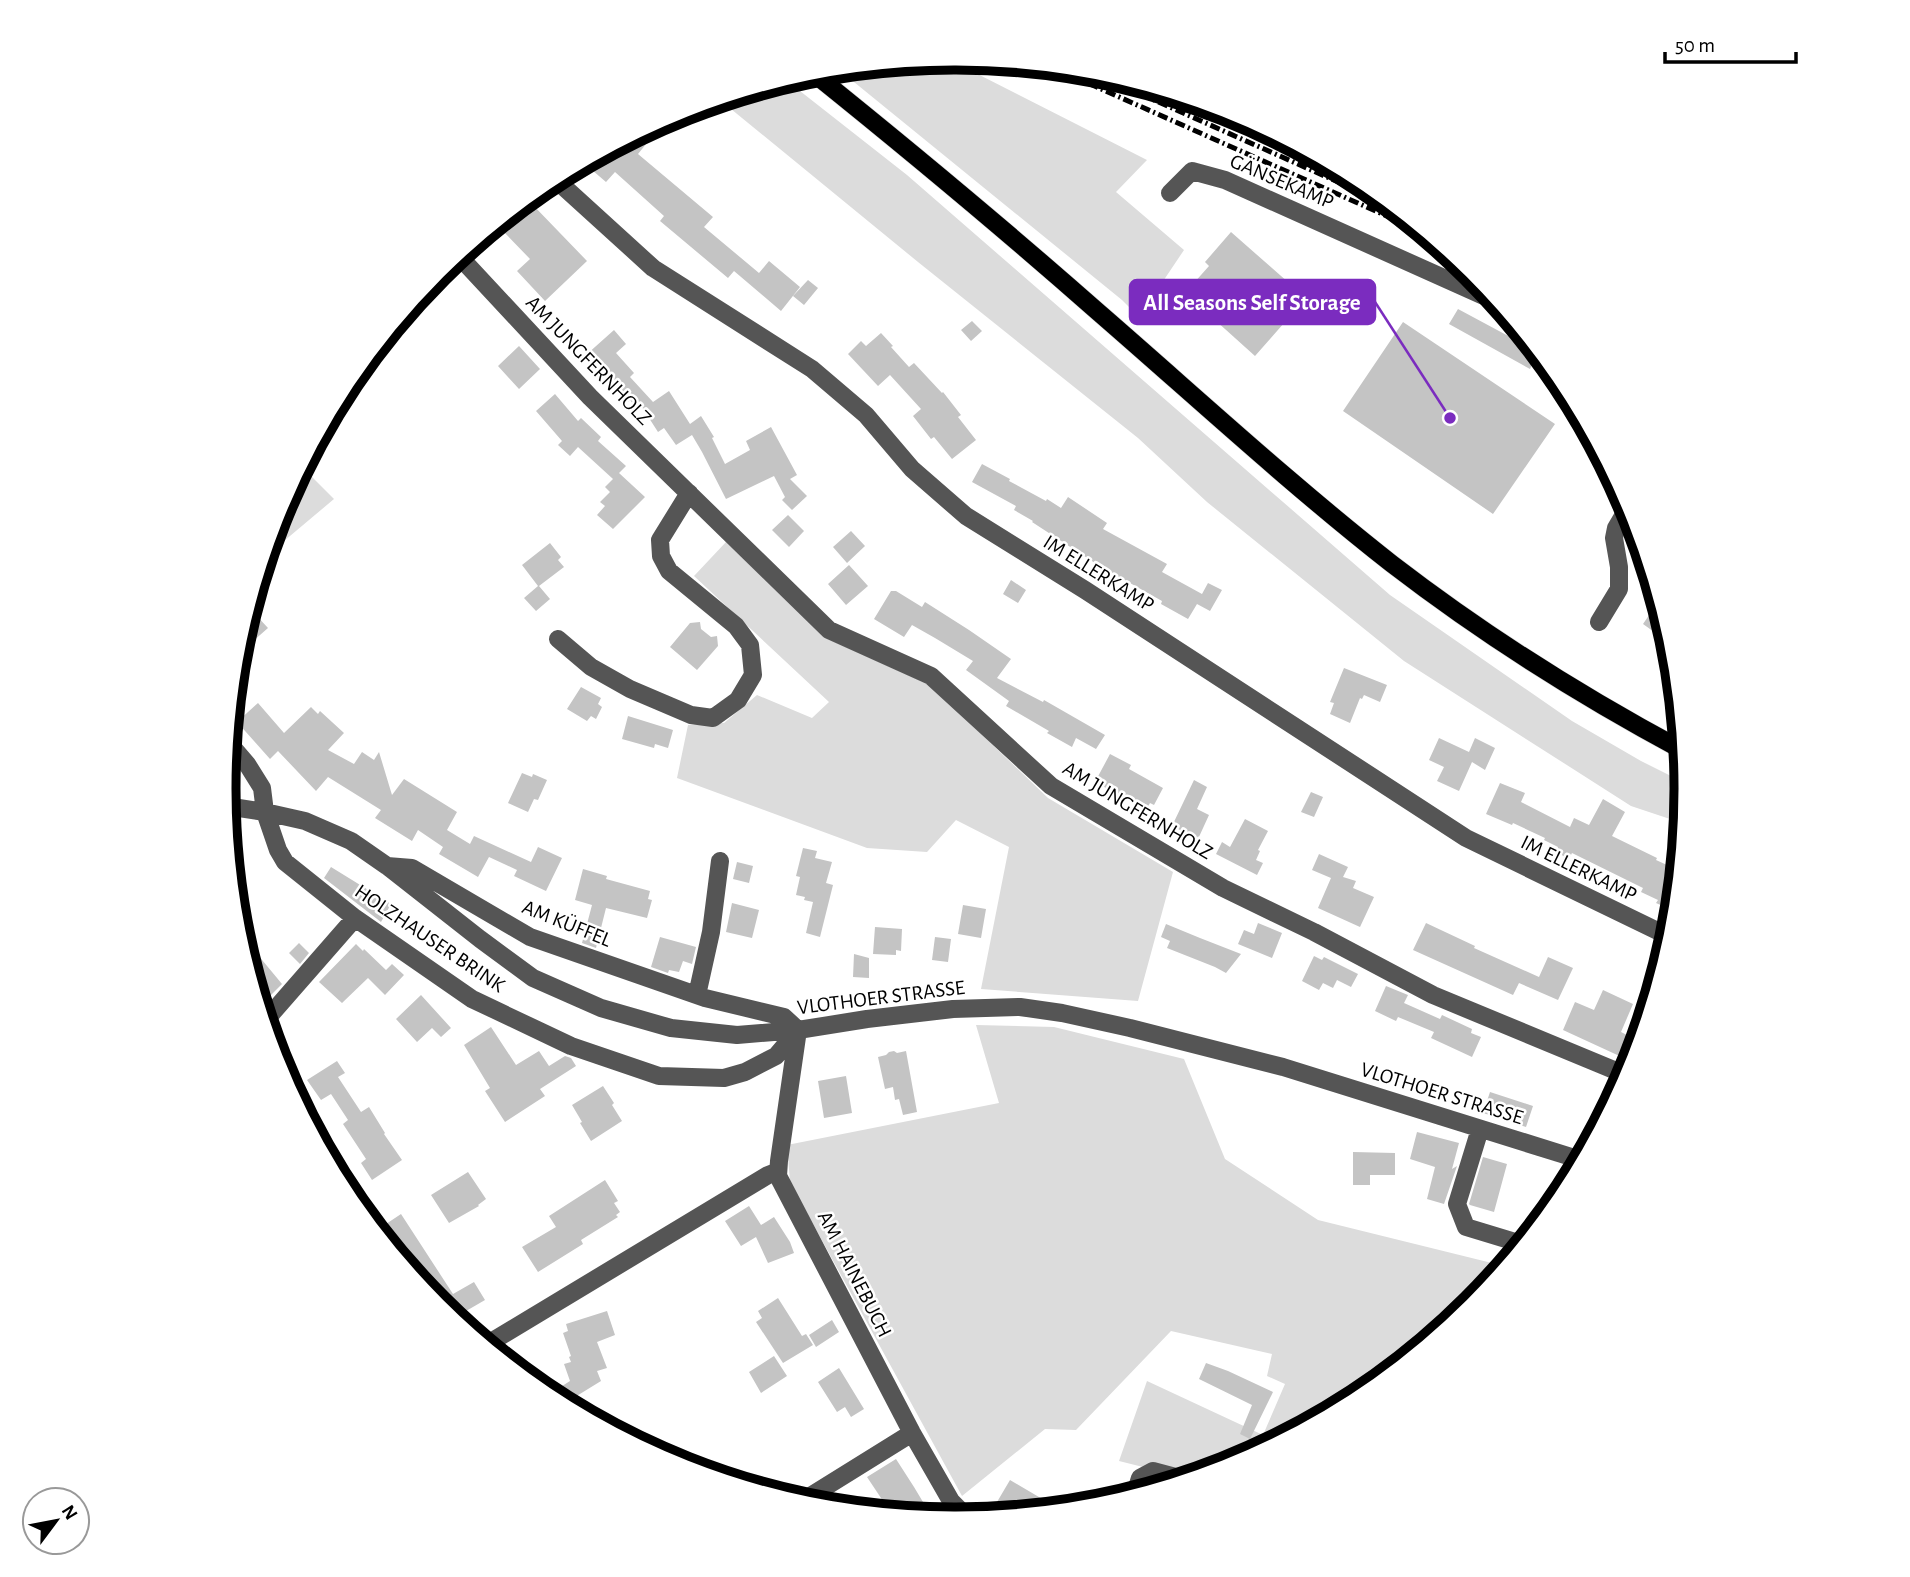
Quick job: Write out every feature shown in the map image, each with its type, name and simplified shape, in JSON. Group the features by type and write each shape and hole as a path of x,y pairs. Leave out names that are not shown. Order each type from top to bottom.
{"main road":[{"path":"825,82 931,168 1267,460 1393,564 1487,632 1582,694 1672,744"}],"street":[{"name":"GÄNSEKAMP","path":"1170,193 1192,171 1225,180 1473,291"},
{"name":"IM ELLERKAMP","path":"563,186 653,268 812,369 866,415 912,469 966,516 1085,590 1466,838 1659,932"},
{"name":"AM JUNGFERNHOLZ","path":"465,263 590,397 829,630 931,676 1051,786 1223,888 1314,932 1433,995 1615,1071"},
{"path":"558,639 591,667 629,689 691,715 713,718 737,700 753,675 750,645 736,626 669,571 661,556 660,540 689,493"},
{"path":"1599,622 1619,590 1615,538 1616,528 1621,520"},
{"name":"HOLZHAUSER BRINK","path":"238,753 262,788 265,812 285,862 355,918 472,999 571,1046 659,1076 724,1078 746,1072 776,1056 798,1030"},
{"name":"VLOTHOER STRASSE","path":"237,808 306,821 351,841 533,978 601,1008 671,1028 737,1035 798,1030 953,1009 1020,1007 1062,1013 1283,1068 1571,1157"},
{"path":"696,995 710,932 719,861"},
{"name":"AM KÜFFEL","path":"387,866 412,869 530,937 696,995 784,1017 798,1030"},
{"path":"273,1012 355,918"},
{"path":"494,1340 778,1171 798,1030"},
{"path":"1480,1129 1457,1204 1466,1227 1512,1241"},
{"name":"AM HAINEBUCH","path":"778,1171 778,1176 912,1433 957,1507"},
{"path":"815,1493 912,1433"},
{"path":"1138,1484 1140,1478 1153,1471 1167,1475"}],"shaded area":[{"path":"971,71 1147,160 1116,192 1184,250 1139,317 1122,300 849,78 908,72"},
{"path":"796,88 907,175 1390,595 1572,721 1674,777 1673,820 1631,806 1404,661 1207,502 1138,438 728,107"},
{"path":"309,474 334,499 280,544"},
{"path":"726,542 826,638 930,685 1048,798 1173,872 1138,1001 981,989 1009,847 956,820 927,852 867,848 677,778 688,725 724,723 757,695 812,718 829,702 694,576"},
{"path":"976,1025 1054,1027 1184,1059 1225,1159 1318,1220 1494,1263 1429,1329 1354,1386 1273,1433 1170,1474 1119,1461 1147,1381 1263,1435 1285,1384 1267,1376 1272,1354 1171,1331 1076,1430 1045,1429 962,1496 790,1182 787,1145 999,1103"}],"building":[{"path":"651,138 638,154 713,217 704,227 759,273 769,261 800,287 781,311 734,271 728,278 660,221 664,216 615,172 606,182 592,170"},
{"path":"534,206 587,261 545,301 517,271 530,259 503,231"},
{"path":"1231,232 1306,298 1255,356 1185,293 1209,266 1205,262"},
{"path":"808,280 818,288 804,305 793,296"},
{"path":"1458,309 1516,340 1533,362 1530,369 1449,324"},
{"path":"972,321 982,331 971,341 961,330"},
{"path":"1403,322 1555,424 1493,514 1343,411"},
{"path":"614,330 626,344 616,353 634,373 630,377 653,402 669,391 690,424 701,416 714,437 712,438 725,464 750,450 746,441 771,427 797,475 790,479 807,496 792,510 782,500 785,497 774,476 726,499 692,435 676,445 664,428 658,432 640,404 636,408 630,400 628,402 586,355"},
{"path":"881,333 909,367 914,363 943,392 976,440 952,459 934,437 931,439 913,416 921,409 890,375 878,386 848,354 861,341 866,346"},
{"path":"519,346 540,369 519,389 498,366"},
{"path":"555,394 578,421 581,418 601,437 598,441 626,466 619,473 645,497 613,529 597,515 605,506 600,502 610,492 605,487 613,479 578,447 570,456 558,445 562,441 536,411"},
{"path":"982,464 1061,508 1068,497 1107,523 1103,529 1167,564 1162,572 1202,594 1208,583 1222,590 1210,611 1197,604 1188,619 1098,565 1014,510 1016,506 972,482"},
{"path":"788,515 804,531 789,547 772,530"},
{"path":"851,531 865,546 847,563 833,547"},
{"path":"550,543 561,557 558,560 564,567 539,586 550,599 536,611 524,598 538,586 522,565"},
{"path":"849,565 868,586 846,605 828,584"},
{"path":"1011,580 1026,590 1018,603 1003,594"},
{"path":"891,591 896,591 922,607 925,602 1011,659 997,678 1043,702 1044,700 1105,735 1096,749 1076,738 1072,747 1006,706 1009,701 966,670 973,661 935,638 912,625 904,637 874,619"},
{"path":"1651,612 1656,634 1643,624"},
{"path":"258,617 268,628 251,643"},
{"path":"700,622 701,629 711,637 717,636 718,646 697,670 670,647 690,623"},
{"path":"1344,668 1387,685 1380,702 1364,695 1360,698 1350,723 1330,714 1334,703 1330,702"},
{"path":"581,687 601,698 598,704 602,707 596,719 591,716 587,721 567,709"},
{"path":"258,703 284,733 311,707 318,714 320,711 344,733 328,750 354,764 362,752 374,760 379,752 392,795 404,779 457,812 447,830 470,844 474,836 531,862 538,847 562,858 546,891 514,876 517,870 489,857 478,877 439,854 443,847 418,830 412,841 375,818 381,810 328,777 316,791 278,751 270,759 240,725 240,719"},
{"path":"628,716 673,730 668,748 655,744 654,748 622,739"},
{"path":"1439,738 1469,752 1475,738 1495,748 1485,770 1472,762 1459,791 1437,781 1444,767 1429,760"},
{"path":"1110,754 1131,765 1129,769 1163,788 1154,805 1150,803 1146,810 1095,782"},
{"path":"522,773 547,780 538,800 534,799 528,812 508,803"},
{"path":"1194,780 1207,787 1197,809 1209,815 1198,839 1172,826"},
{"path":"1500,783 1525,793 1521,802 1570,827 1574,818 1589,825 1603,799 1625,812 1612,836 1669,866 1663,906 1656,903 1658,900 1641,892 1643,888 1572,853 1569,859 1556,852 1558,847 1544,840 1545,838 1486,814"},
{"path":"1311,792 1323,797 1314,817 1301,812"},
{"path":"1245,819 1268,831 1258,850 1260,851 1256,860 1263,863 1257,875 1216,854 1222,842 1230,847"},
{"path":"803,848 817,851 815,858 832,862 826,883 833,885 820,937 806,933 813,902 796,895 800,877 796,876"},
{"path":"1319,854 1348,867 1343,877 1356,881 1353,888 1374,897 1360,927 1318,908 1331,878 1312,870"},
{"path":"737,862 753,866 749,883 733,879"},
{"path":"331,867 391,904 381,922 324,878"},
{"path":"583,869 607,876 606,879 650,891 648,899 652,900 647,918 606,908 596,948 582,943 592,905 575,900"},
{"path":"732,903 759,910 752,938 726,932"},
{"path":"963,905 986,909 981,938 958,934"},
{"path":"1258,923 1282,933 1272,958 1238,944 1244,930 1254,934"},
{"path":"1426,923 1539,977 1548,957 1573,968 1558,1000 1519,983 1513,995 1413,950"},
{"path":"1166,924 1241,954 1226,973 1167,948 1170,941 1161,937"},
{"path":"875,927 902,929 901,951 896,950 896,955 873,954"},
{"path":"660,937 696,947 692,964 683,961 679,972 669,970 668,973 651,967"},
{"path":"935,937 951,939 948,962 932,960"},
{"path":"299,943 309,953 300,964 289,953"},
{"path":"356,944 386,970 392,964 404,975 385,995 368,978 342,1003 319,982"},
{"path":"256,952 282,984 268,998"},
{"path":"854,954 869,958 869,978 853,977"},
{"path":"1314,956 1322,960 1324,957 1358,974 1351,987 1337,980 1333,988 1323,983 1319,990 1302,981"},
{"path":"1386,986 1408,995 1404,1003 1440,1019 1442,1015 1472,1029 1471,1033 1481,1037 1472,1057 1431,1038 1434,1032 1398,1017 1396,1021 1375,1011"},
{"path":"1603,990 1633,1004 1621,1032 1629,1036 1621,1057 1563,1030 1575,1002 1594,1010"},
{"path":"421,995 451,1028 441,1037 432,1028 417,1042 396,1019"},
{"path":"491,1027 516,1065 539,1051 549,1066 565,1056 571,1058 576,1066 540,1089 545,1096 505,1122 485,1091 490,1088 464,1045"},
{"path":"894,1051 906,1051 917,1112 903,1115 899,1099 895,1100 893,1087 885,1089 878,1057"},
{"path":"337,1061 345,1073 338,1077 361,1112 369,1107 402,1160 372,1180 361,1163 366,1159 343,1124 348,1120 331,1094 321,1100 307,1080"},
{"path":"846,1076 852,1113 824,1118 818,1081"},
{"path":"603,1086 622,1121 591,1141 572,1105"},
{"path":"1490,1092 1533,1106 1526,1127 1483,1113"},
{"path":"1417,1132 1459,1143 1452,1169 1457,1166 1444,1204 1427,1199 1435,1167 1410,1159"},
{"path":"1353,1152 1395,1153 1395,1175 1370,1175 1370,1185 1353,1185"},
{"path":"1483,1157 1507,1164 1494,1212 1469,1204"},
{"path":"468,1172 486,1199 449,1223 431,1195"},
{"path":"605,1180 618,1201 614,1203 620,1212 616,1215 618,1217 581,1240 583,1244 538,1272 522,1247 556,1227 549,1216"},
{"path":"749,1206 761,1225 774,1217 794,1253 768,1263 756,1237 741,1246 725,1221"},
{"path":"401,1214 453,1294 474,1282 485,1300 463,1313 415,1262 386,1224"},
{"path":"778,1298 802,1336 806,1334 813,1345 783,1363 756,1322 762,1318 758,1311"},
{"path":"607,1311 615,1335 597,1342 607,1368 597,1371 601,1381 576,1398 559,1388 570,1381 564,1364 571,1362 563,1333 568,1331 566,1324"},
{"path":"832,1320 839,1332 816,1347 809,1335"},
{"path":"774,1356 787,1376 761,1393 749,1372"},
{"path":"1206,1363 1273,1392 1250,1439 1240,1434 1252,1405 1199,1379"},
{"path":"839,1368 864,1409 851,1417 845,1407 837,1412 818,1382"},
{"path":"896,1459 925,1506 884,1503 867,1477"},
{"path":"1010,1480 1044,1500 1002,1505 997,1502"}],"railway":[{"path":"1087,83 1393,218"},
{"path":"1140,94 1343,184"}],"place":[{"name":"All Seasons Self Storage","path":"1450,418"}]}
